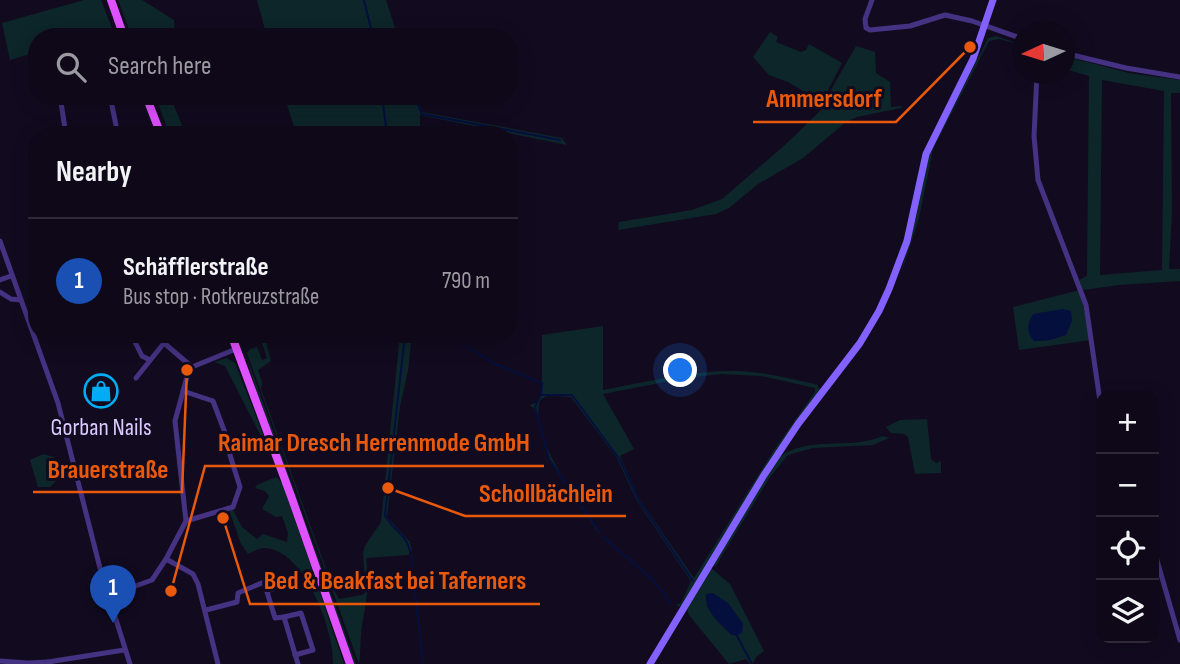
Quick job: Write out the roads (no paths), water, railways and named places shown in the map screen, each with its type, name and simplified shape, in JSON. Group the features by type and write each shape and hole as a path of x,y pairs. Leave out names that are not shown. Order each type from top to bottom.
{"main road":[{"path":"111,0 121,28"},
{"path":"650,664 768,468 873,323 890,289 907,241 930,145 966,74 993,0"},
{"path":"149,105 158,126"},
{"path":"234,343 350,664"}],"street":[{"path":"872,0 865,23 870,30 910,26 945,15 1012,36"},
{"path":"1075,56 1180,77"},
{"path":"1037,84 1034,136 1038,180 1086,305 1099,391"},
{"path":"61,105 65,126"},
{"path":"112,105 116,126"},
{"path":"0,242 28,320"},
{"path":"0,280 11,276"},
{"path":"0,292 11,299 21,300"},
{"path":"36,343 62,415 108,596 130,664"},
{"path":"136,343 142,356 150,360"},
{"path":"136,378 159,343"},
{"path":"168,343 192,367"},
{"path":"108,596 152,580 186,521 175,421 183,391 192,367 236,349"},
{"path":"183,391 213,401 230,446 230,455 240,487 233,507 186,521"},
{"path":"166,559 193,574 206,610 209,637 218,664"},
{"path":"1159,567 1180,640"},
{"path":"206,610 237,602 238,593 264,582 275,618 301,613 313,650 295,655"},
{"path":"284,617 298,664"},
{"path":"0,661 48,663 124,649"},
{"path":"89,654 91,664"}],"waterway":[{"path":"364,0 371,28"},
{"path":"383,105 386,126"},
{"path":"418,105 422,114 486,126"},
{"path":"518,132 560,140"},
{"path":"404,343 385,515 406,540 410,551"},
{"path":"466,346 495,364 542,383 541,394 535,407 549,459 600,533"},
{"path":"541,395 572,395 620,460 639,501 693,581"},
{"path":"603,537 653,580 672,605"},
{"path":"411,555 423,664"},
{"path":"736,634 752,664"}],"place":[{"name":"Ammersdorf","path":"970,47"},
{"name":"Brauerstraße","path":"187,370"},
{"name":"Gorban Nails","path":"101,391"},
{"name":"Schollbächlein","path":"388,488"},
{"name":"Bed & Beakfast bei Taferners","path":"223,518"},
{"name":"Raimar Dresch Herrenmode GmbH","path":"171,591"},
{"name":"Schäfflerstraße","path":"113,623"}]}
